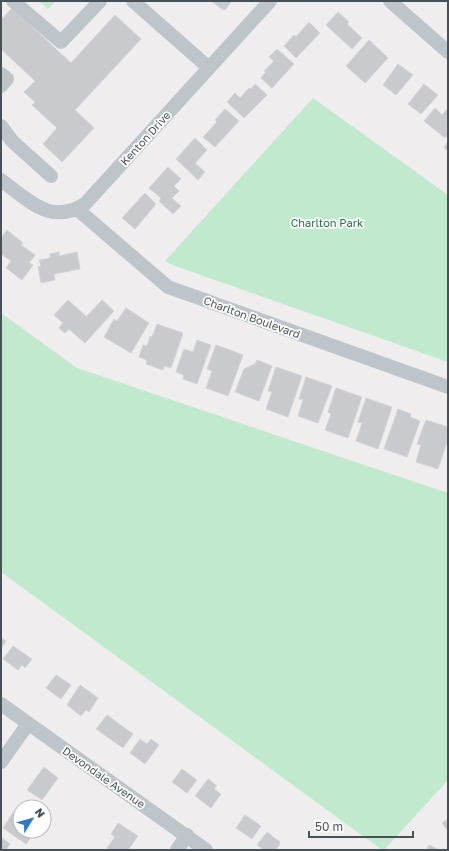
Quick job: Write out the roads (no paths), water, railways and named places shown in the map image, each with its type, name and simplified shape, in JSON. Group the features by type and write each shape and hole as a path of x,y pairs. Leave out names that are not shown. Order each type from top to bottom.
{"street":[{"path":"13,1 61,42 100,1"},
{"path":"133,1 208,67"},
{"name":"Kenton Drive","path":"78,209 93,196 208,67 270,1"},
{"path":"390,1 448,52"},
{"path":"1,74 7,79 1,86"},
{"path":"1,126 12,141 50,176"},
{"path":"1,180 39,208 50,212 64,213 78,209"},
{"name":"Charlton Boulevard","path":"78,209 168,287 448,387"},
{"name":"Devondale Avenue","path":"1,704 206,850"},
{"path":"1,762 28,724"},
{"path":"177,850 187,835"}],"park label":[{"name":"Charlton Park","path":"327,222"}]}
